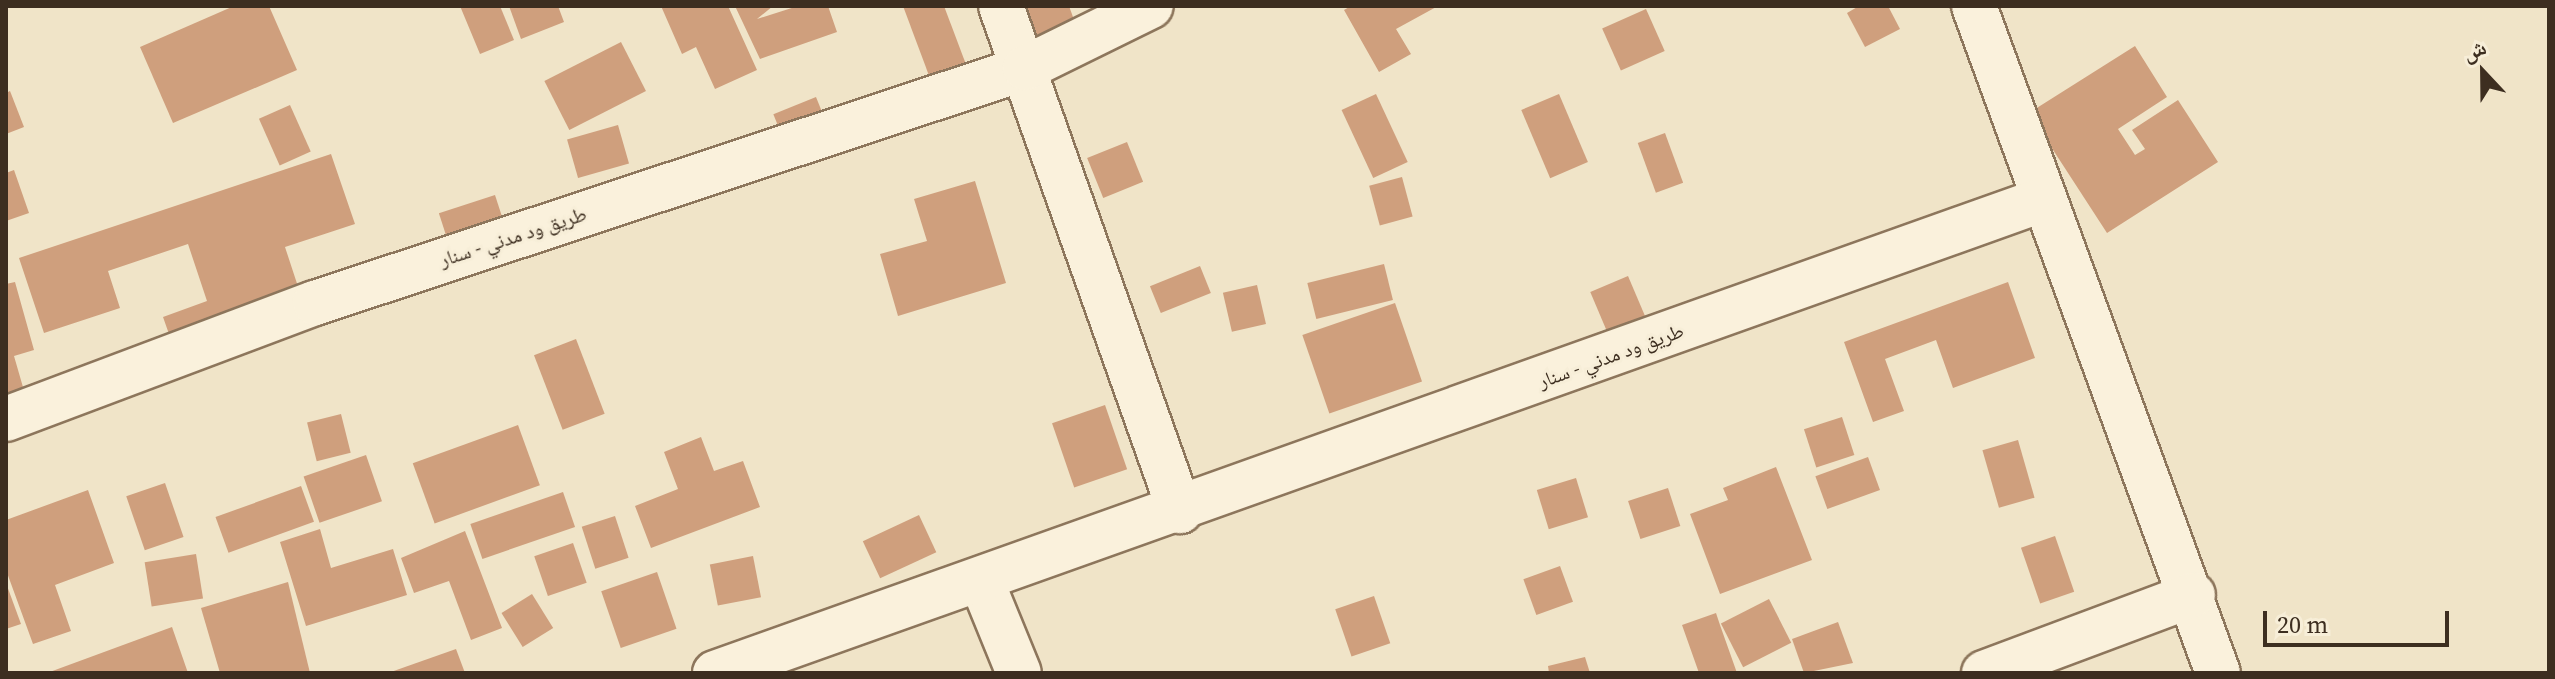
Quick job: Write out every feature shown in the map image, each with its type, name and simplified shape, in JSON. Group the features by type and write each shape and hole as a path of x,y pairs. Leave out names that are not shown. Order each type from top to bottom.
{"street":[{"path":"1001,6 1180,511"},
{"name":"طريق ود مدني - سنار","path":"6,419 315,303 1025,68 1151,6"},
{"path":"1974,6 2042,200 2193,595 2218,673"},
{"name":"طريق ود مدني - سنار","path":"715,673 1180,511 2042,200"},
{"path":"981,580 1019,673"},
{"path":"1984,673 2193,595"}],"building":[{"path":"234,6 269,6 297,70 173,123 140,47"},
{"path":"460,6 500,6 514,40 480,54"},
{"path":"509,6 558,6 564,22 521,39"},
{"path":"661,6 728,6 757,70 715,89 696,47 682,54"},
{"path":"735,6 773,6 757,19 798,6 828,6 837,32 760,59"},
{"path":"903,6 944,6 970,75 934,89"},
{"path":"1017,6 1069,6 1081,39 1036,56"},
{"path":"1351,6 1438,6 1396,29 1411,54 1379,72 1344,10"},
{"path":"1859,6 1888,6 1900,29 1865,47 1847,13"},
{"path":"1646,9 1665,51 1621,71 1602,29"},
{"path":"621,42 646,91 569,130 544,81"},
{"path":"2135,46 2167,97 2118,129 2135,155 2145,149 2132,130 2178,100 2218,162 2107,233 2029,113"},
{"path":"10,91 24,127 6,134 6,93"},
{"path":"1376,94 1408,162 1373,178 1342,110"},
{"path":"1559,94 1588,162 1550,178 1521,110"},
{"path":"816,97 828,127 785,144 773,114"},
{"path":"290,105 311,152 280,165 259,119"},
{"path":"618,125 629,163 578,178 567,140"},
{"path":"1665,133 1683,183 1656,193 1638,143"},
{"path":"1127,142 1143,182 1103,198 1087,158"},
{"path":"331,154 355,224 285,247 306,311 176,354 163,317 207,301 188,244 108,271 120,308 44,333 19,258"},
{"path":"14,170 29,213 6,221 6,173"},
{"path":"1402,177 1413,217 1380,225 1369,186"},
{"path":"975,181 1006,283 898,316 880,254 927,241 914,199"},
{"path":"495,195 505,225 449,244 439,213"},
{"path":"1384,264 1393,300 1316,319 1307,283"},
{"path":"1200,266 1211,293 1161,313 1150,286"},
{"path":"1628,276 1657,344 1619,360 1590,292"},
{"path":"15,282 34,350 14,356 29,408 6,414 6,284"},
{"path":"2008,282 2035,358 1953,388 1936,340 1885,359 1904,411 1873,422 1844,342"},
{"path":"1257,285 1266,324 1232,332 1223,293"},
{"path":"1395,303 1422,381 1329,413 1302,335"},
{"path":"576,339 605,414 563,430 534,355"},
{"path":"1105,405 1127,469 1074,488 1052,423"},
{"path":"341,414 351,453 317,461 307,422"},
{"path":"1842,417 1854,455 1816,467 1804,429"},
{"path":"518,425 540,485 435,523 413,463"},
{"path":"701,437 714,471 743,461 760,507 651,548 635,506 678,489 664,452"},
{"path":"2018,440 2035,498 1999,508 1982,450"},
{"path":"366,455 382,501 320,523 304,476"},
{"path":"1868,457 1880,490 1827,509 1815,476"},
{"path":"1776,467 1812,560 1720,594 1690,514 1728,500 1723,488"},
{"path":"1576,478 1588,517 1549,529 1537,490"},
{"path":"165,483 184,537 145,550 126,496"},
{"path":"301,486 314,522 228,553 215,517"},
{"path":"1668,488 1680,526 1640,539 1628,501"},
{"path":"88,490 114,563 55,585 71,631 33,644 6,570 6,520"},
{"path":"563,492 575,527 482,559 470,524"},
{"path":"919,515 936,552 880,578 863,541"},
{"path":"615,516 629,558 595,569 582,527"},
{"path":"320,529 331,568 393,549 407,595 306,626 280,542"},
{"path":"465,531 502,628 471,640 449,581 414,593 401,558"},
{"path":"2055,536 2074,592 2040,604 2021,548"},
{"path":"573,543 587,583 548,596 534,556"},
{"path":"196,554 203,598 152,607 145,562"},
{"path":"753,556 761,597 718,606 710,564"},
{"path":"1560,566 1573,602 1536,615 1523,579"},
{"path":"657,572 677,629 621,648 601,591"},
{"path":"288,582 310,673 220,673 201,608"},
{"path":"6,583 21,624 6,629"},
{"path":"532,594 553,628 523,647 501,613"},
{"path":"1374,596 1390,643 1352,657 1335,609"},
{"path":"1769,599 1791,643 1743,667 1721,624"},
{"path":"1716,613 1737,673 1699,673 1682,625"},
{"path":"1838,622 1853,663 1804,673 1792,639"},
{"path":"172,627 188,673 47,673"},
{"path":"456,649 465,673 388,673"},
{"path":"1585,657 1590,673 1549,673 1548,666"}]}
